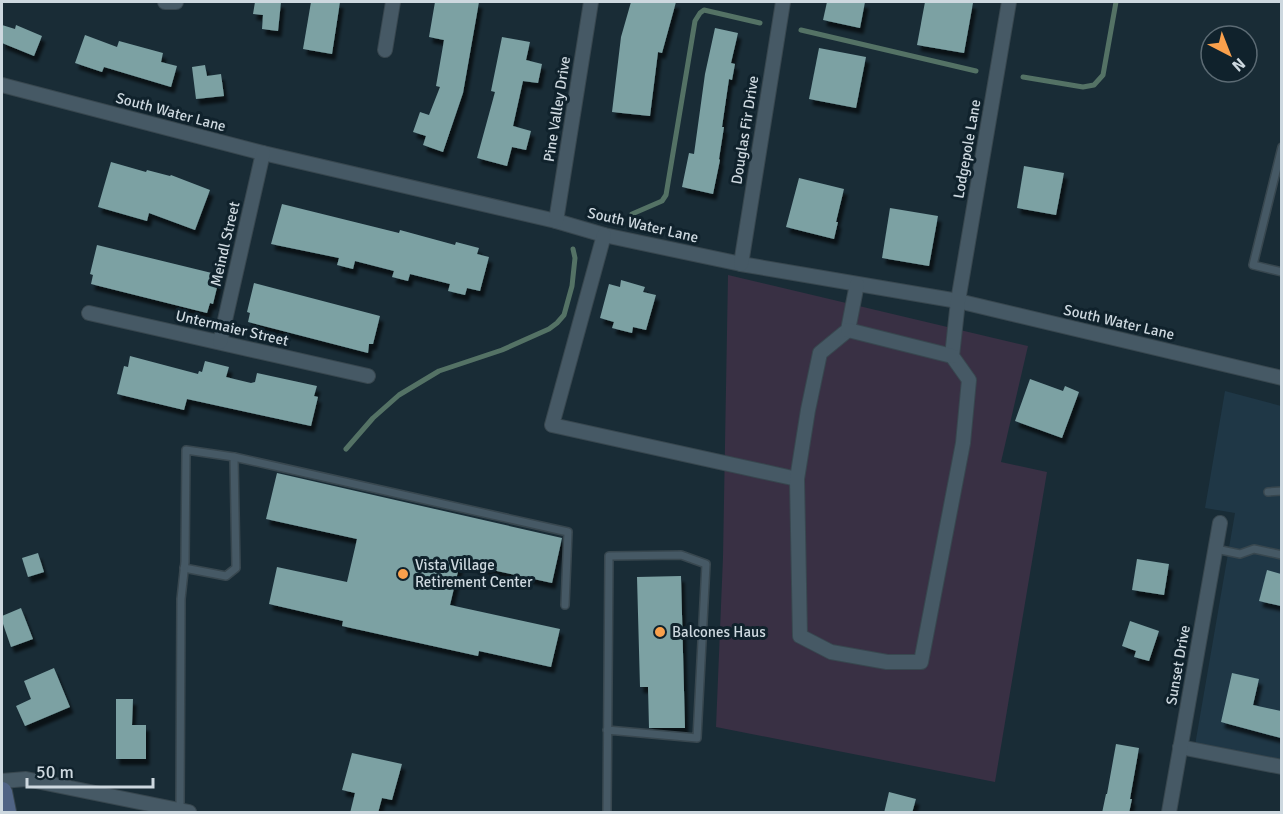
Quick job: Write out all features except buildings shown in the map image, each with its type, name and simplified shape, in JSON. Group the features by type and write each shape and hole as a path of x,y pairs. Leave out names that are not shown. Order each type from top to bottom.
{"street":[{"path":"165,2 176,2"},
{"path":"385,50 393,2"},
{"name":"Pine Valley Drive","path":"556,221 591,2"},
{"name":"Douglas Fir Drive","path":"741,264 783,2"},
{"name":"Lodgepole Lane","path":"952,356 958,301 1009,2"},
{"name":"South Water Lane","path":"2,85 263,153 556,221 604,235 741,264 958,301 1281,378"},
{"name":"Meindl Street","path":"220,342 263,153"},
{"path":"604,235 552,425 797,479"},
{"path":"848,330 952,356 969,380 963,443 921,662 887,662 831,652 800,636 797,479 808,410 820,353 848,330 857,284"},
{"name":"Untermaier Street","path":"90,313 368,376"},
{"name":"Sunset Drive","path":"1169,813 1220,524"},
{"path":"1180,747 1281,767"},
{"path":"2,781 26,779 184,812"},
{"path":"2,792 6,813"}],"lane":[{"path":"1281,147 1253,265 1281,272"},
{"path":"184,812 182,599 186,450 234,457 568,532 565,604"},
{"path":"184,568 226,576 236,568 234,457"},
{"path":"1268,492 1281,491"},
{"path":"1216,549 1240,554 1254,549 1281,555"},
{"path":"607,730 697,738 706,564 681,555 609,556 607,730 607,813"}],"shaded area":[{"path":"728,275 1028,346 1001,462 1047,472 995,782 716,727 723,557"},
{"path":"1225,391 1281,406 1281,768 1194,751 1235,513 1205,508"}],"waterway":[{"path":"1023,77 1083,87 1094,85 1103,75 1116,2"},
{"path":"632,214 662,201 666,195 695,21 700,13 704,10 760,23"},
{"path":"801,30 976,71"},
{"path":"346,449 373,418 399,395 439,371 502,350 549,329 557,323 564,315 572,286 575,258 573,249"}],"place":[{"name":"Vista Village Retirement Center","path":"403,574"},
{"name":"Balcones Haus","path":"660,632"}]}
